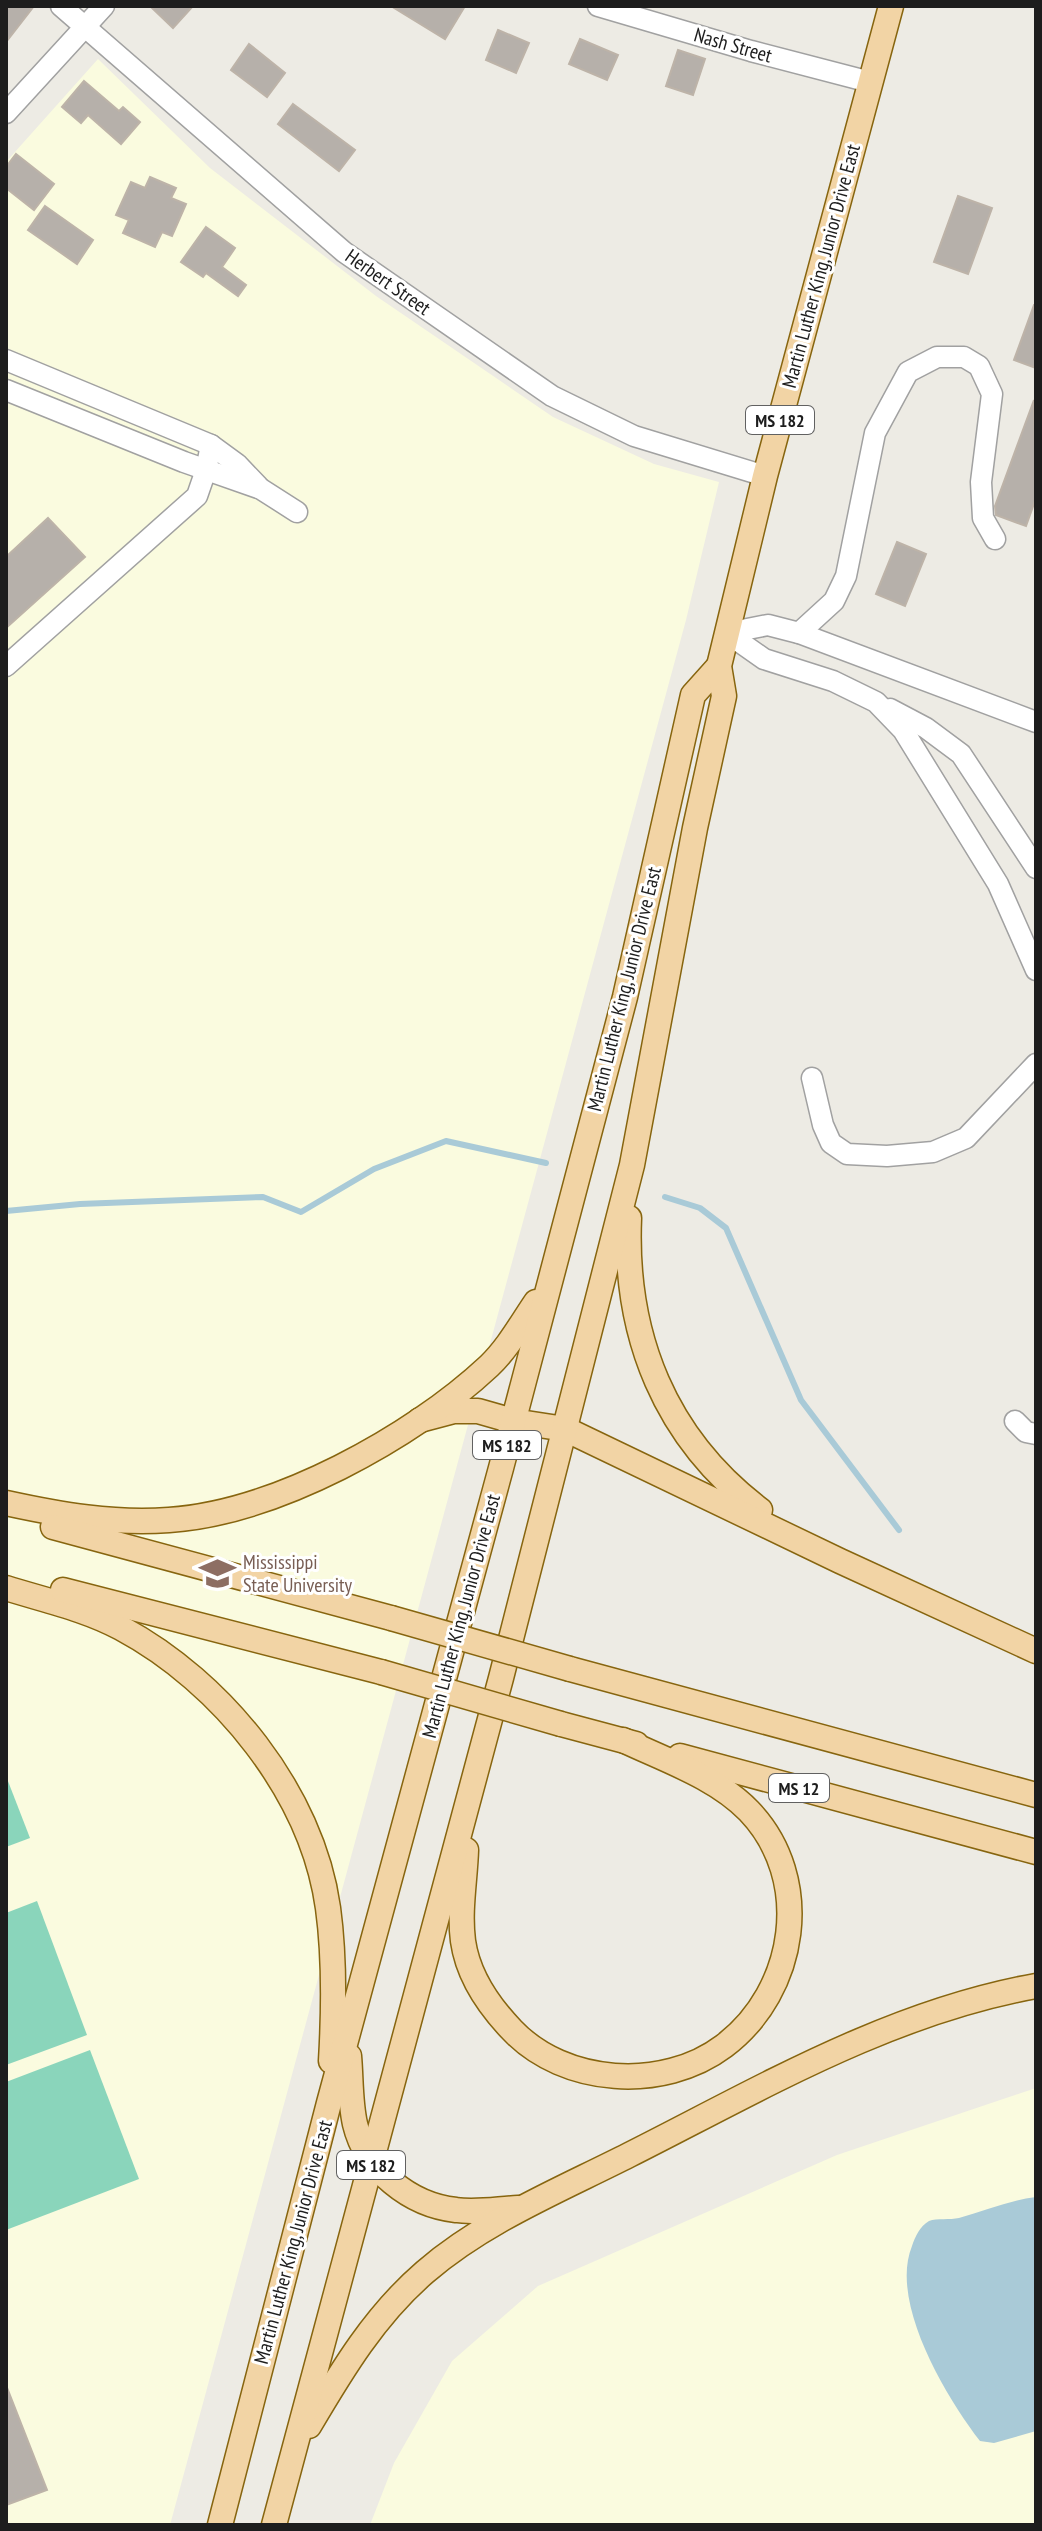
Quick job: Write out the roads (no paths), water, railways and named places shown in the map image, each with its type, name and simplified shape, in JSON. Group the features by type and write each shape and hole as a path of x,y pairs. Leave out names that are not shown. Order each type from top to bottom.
{"main road":[{"name":"Martin Luther King, Junior Drive East","path":"274,2525 467,1806 632,1165 695,828 724,696 719,666 765,476 891,6"},
{"name":"Martin Luther King, Junior Drive East","path":"220,2525 329,2103 625,997 693,695 719,666"},
{"path":"632,1165 628,1258 637,1324 653,1373 677,1423 704,1456 735,1491 797,1538"},
{"path":"6,1503 65,1516 102,1520 170,1520 213,1514 264,1500 312,1480 420,1420 488,1366 503,1350 547,1287"},
{"path":"420,1420 439,1414 478,1411 513,1421 565,1429 1036,1651"},
{"path":"6,1514 1036,1795"},
{"name":"MS 12","path":"6,1575 381,1672 561,1724 1036,1852"},
{"path":"6,1588 87,1613 120,1627 150,1645 224,1707 247,1732 284,1786 317,1864 328,1906 334,1993 329,2103"},
{"path":"467,1806 461,1909 463,1941 482,1994 499,2016 536,2050 558,2063 583,2071 635,2077 699,2061 724,2047 742,2029 775,1984 791,1931 786,1876 765,1830 731,1795 623,1740"},
{"path":"292,2456 341,2372 381,2315 424,2273 461,2243 819,2060 894,2026 960,2003 1036,1986"},
{"path":"348,2038 355,2124 372,2161 405,2193 430,2205 457,2211 527,2207"}],"street":[{"name":"Herbert Street","path":"61,6 344,252 552,396 634,436 765,476"},
{"path":"6,113 104,6"},
{"name":"Nash Street","path":"598,6 870,82"},
{"path":"799,633 834,601 846,576 875,433 908,372 937,357 964,357 979,366 992,394 981,482 983,518 995,539"},
{"path":"6,360 211,445 237,464 261,489"},
{"path":"6,390 261,489 297,512"},
{"path":"6,666 197,496 211,445"},
{"path":"727,633 768,625 799,633 1036,722"},
{"path":"727,633 764,659 833,681 876,702 926,728 961,754 1036,868"},
{"path":"876,702 903,730 998,884 1036,970"},
{"path":"812,1078 823,1125 831,1143 847,1154 887,1156 933,1152 966,1138 1036,1064"},
{"path":"1015,1421 1026,1432 1036,1434"}],"water":[{"path":"1036,2197 1036,2431 994,2443 980,2441 937,2375 914,2321 907,2269 912,2246 920,2229 929,2221 959,2218"}],"waterway":[{"path":"6,1211 80,1204 263,1197 301,1212 374,1169 446,1141 546,1163"},
{"path":"665,1197 700,1208 726,1228 801,1400 899,1530"}],"place":[{"name":"Mississippi State University","path":"217,1573"}]}
